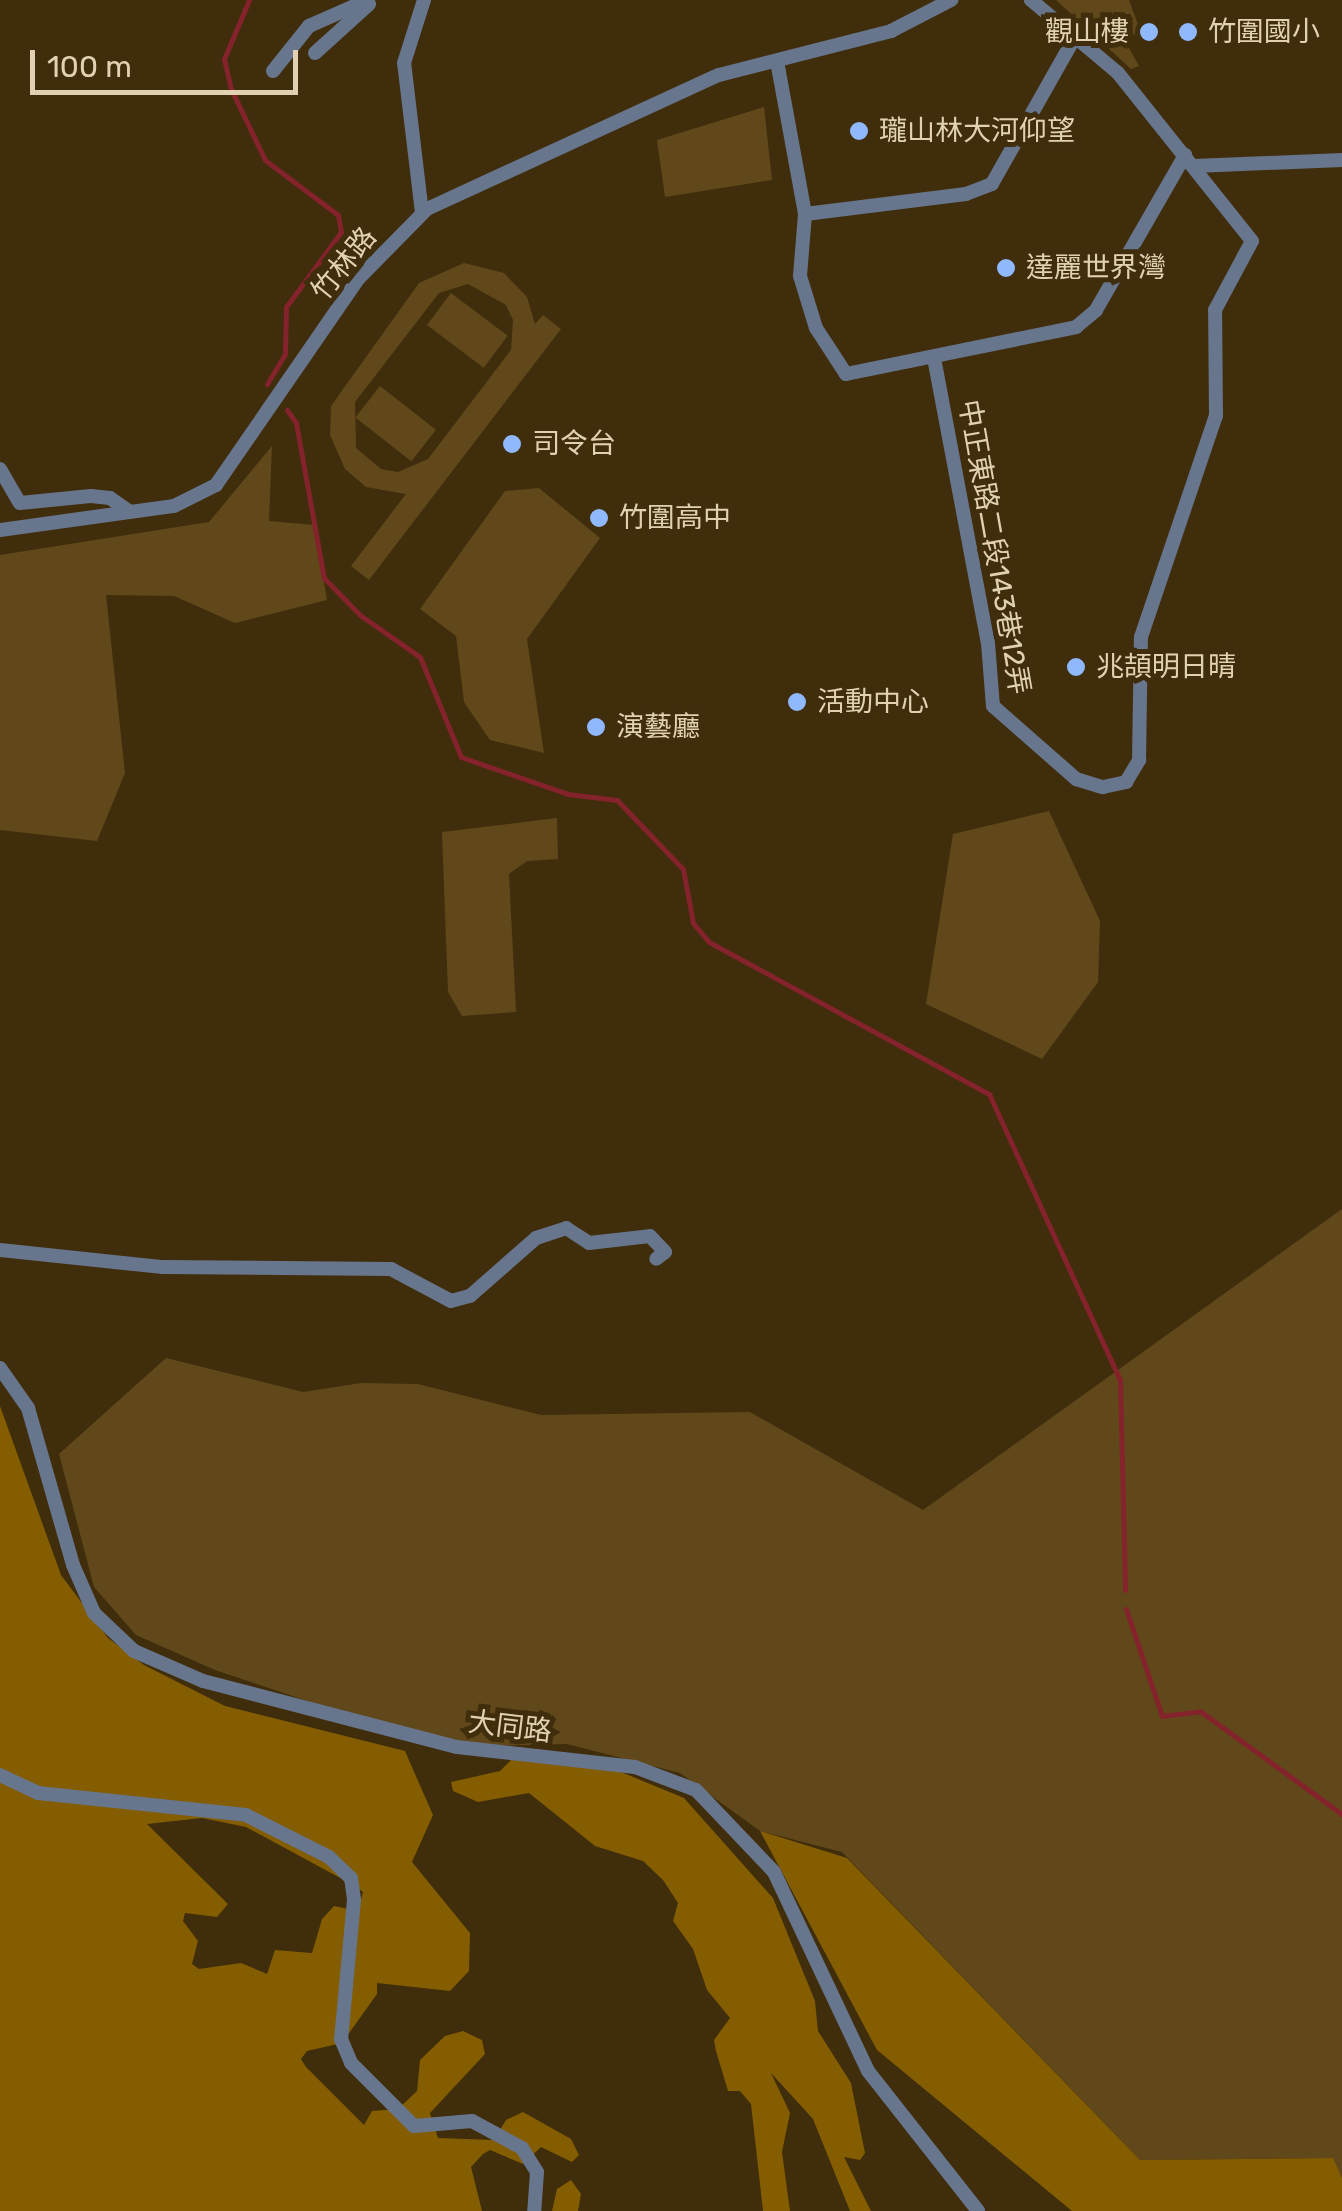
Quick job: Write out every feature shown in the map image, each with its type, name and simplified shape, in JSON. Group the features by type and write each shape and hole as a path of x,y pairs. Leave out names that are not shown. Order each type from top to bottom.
{"street":[{"path":"315,53 371,0"},
{"path":"273,72 310,26 371,0"},
{"path":"422,213 404,64 424,0"},
{"name":"竹林路","path":"0,530 174,506 216,486 359,278 422,213 495,173 719,75 892,31 950,0"},
{"path":"1031,0 1118,73 1190,160"},
{"path":"804,214 966,194 992,184 1075,37"},
{"path":"777,61 804,214 800,276 816,328 846,374 1076,327 1096,310 1190,160"},
{"path":"1190,160 1342,160"},
{"name":"中正東路二段143巷12弄","path":"934,358 988,643 993,706 1076,779 1103,787 1126,782 1139,760 1141,637 1216,416 1215,310 1252,242 1190,160"},
{"path":"0,469 20,502 91,496 110,498 130,512"},
{"path":"0,1250 163,1267 391,1269 451,1301 470,1296 536,1238 566,1228 589,1243 650,1236 665,1252 656,1260"},
{"name":"大同路","path":"0,1368 28,1408 73,1566 94,1614 134,1651 202,1681 458,1746 635,1766 696,1790 774,1872 868,2071 978,2211"},
{"path":"0,1775 38,1793 246,1815 329,1857 351,1878 354,1900 341,2038 351,2063 414,2126 472,2121 522,2148 537,2172 534,2211"}],"shaded area":[{"path":"1056,0 1129,0 1140,30 1125,41 1139,66 1131,69"},
{"path":"764,107 772,180 665,197 657,140"},
{"path":"464,263 504,273 527,297 535,324 543,315 561,329 369,580 351,566 406,494 366,487 345,469 330,435 331,406 419,283","holes":["468,284 506,305 513,320 511,350 428,459 398,472 381,469 356,448 355,402 439,293"]},
{"path":"451,293 508,336 484,368 427,325"},
{"path":"380,386 436,430 411,461 355,418"},
{"path":"272,446 269,521 314,525 327,600 235,623 174,596 106,595 125,773 97,841 0,830 0,555 209,522"},
{"path":"539,488 600,538 527,639 544,753 490,740 464,702 456,636 420,609 505,491"},
{"path":"1049,811 1100,921 1098,982 1042,1059 926,1004 953,834"},
{"path":"557,818 558,859 527,861 509,874 516,1012 462,1016 448,992 442,832"},
{"path":"1342,1209 1342,2178 1332,2158 1140,2160 842,1852 760,1831 680,1773 567,1744 444,1747 215,1670 136,1635 94,1587 59,1454 166,1358 303,1392 361,1383 418,1384 541,1415 750,1412 923,1510"},
{"path":"0,1406 61,1575 108,1638 144,1665 225,1706 405,1751 433,1815 412,1862 470,1933 469,1971 450,1991 377,1983 377,1994 342,2043 307,2051 301,2059 306,2067 364,2125 372,2111 398,2109 417,2091 420,2060 445,2036 463,2031 482,2040 485,2054 430,2113 438,2138 494,2140 506,2120 523,2112 571,2139 579,2155 572,2162 541,2147 523,2164 490,2150 483,2154 471,2167 482,2211 0,2211","holes":["202,1818 246,1827 355,1886 363,1892 358,1911 334,1906 322,1919 312,1953 275,1950 267,1974 241,1963 199,1969 192,1964 198,1941 183,1921 185,1913 217,1917 228,1904 147,1824"]},
{"path":"538,1749 609,1767 684,1798 773,1898 815,2001 818,2031 851,2083 865,2153 860,2160 844,2157 871,2211 850,2211 813,2119 771,2073 790,2113 782,2152 790,2211 763,2211 751,2104 740,2091 728,2091 714,2040 730,2018 707,1990 693,1949 673,1921 678,1903 663,1880 643,1861 595,1846 529,1793 478,1802 453,1791 451,1782 500,1771 520,1751"},
{"path":"760,1831 847,1858 1140,2160 1333,2158 1342,2178 1342,2211 1072,2211 877,2050"},
{"path":"571,2180 581,2194 578,2211 552,2211 557,2189"}],"waterway":[{"path":"249,0 224,59 231,89 265,160 338,215 341,232 286,307 285,354 267,384"},
{"path":"287,410 296,423 324,578 360,615 420,657 461,757 568,794 617,800 683,869 693,923 709,942 989,1094 1120,1380 1125,1590"},
{"path":"1126,1609 1162,1716 1200,1711 1342,1814"}],"place":[{"name":"觀山樓","path":"1149,32"},
{"name":"竹圍國小","path":"1188,32"},
{"name":"瓏山林大河仰望","path":"859,131"},
{"name":"達麗世界灣","path":"1006,268"},
{"name":"司令台","path":"512,444"},
{"name":"竹圍高中","path":"599,518"},
{"name":"兆頡明日晴","path":"1076,667"},
{"name":"活動中心","path":"797,702"},
{"name":"演藝廳","path":"596,727"}]}
